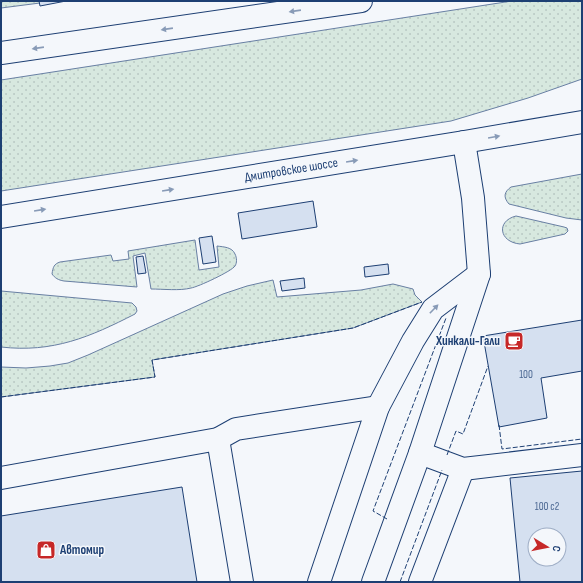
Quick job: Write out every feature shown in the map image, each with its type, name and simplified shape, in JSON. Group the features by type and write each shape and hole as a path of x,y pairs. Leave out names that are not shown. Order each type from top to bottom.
{"main road":[{"path":"1,53 362,1"},
{"name":"Дмитровское шоссе","path":"1,217 582,122"},
{"path":"373,582 420,453 479,274 473,198 464,142"},
{"path":"319,582 378,407 413,341 433,309 479,274"},
{"path":"1,478 218,440 236,429 378,407"},
{"path":"218,440 242,582"},
{"path":"420,453 462,469 582,455"},
{"path":"420,582 462,469"}],"shaded area":[{"path":"1,1 39,1 40,3 1,8"},
{"path":"512,1 582,1 582,79 528,98 451,121 1,191 1,80"},
{"path":"582,174 582,220 566,218 509,204 505,197 507,191 511,187"},
{"path":"516,216 564,227 567,228 568,231 565,234 520,244 513,242 504,236 503,227 505,222"},
{"path":"195,240 199,270 219,267 217,246 228,248 234,252 236,256 235,266 195,287 171,290 151,289 145,253 133,256 137,287 64,281 57,279 52,274 54,266 60,262 111,255 113,261 129,259 128,251"},
{"path":"273,280 277,297 361,290 393,284 413,289 415,295 422,302 353,328 152,360 155,377 1,397 1,367 26,368 68,363 223,294 247,286"},
{"path":"1,291 132,303 136,307 137,311 135,314 102,330 71,341 38,348 1,347"}],"building":[{"path":"39,1 66,1 40,6"},
{"path":"313,201 317,227 242,239 238,213"},
{"path":"212,236 216,262 203,264 199,238"},
{"path":"143,256 146,273 138,274 136,257"},
{"path":"388,264 389,274 365,277 364,267"},
{"path":"304,278 305,288 282,291 280,281"},
{"path":"582,320 582,371 541,378 547,418 499,427 483,336"},
{"path":"582,471 582,582 520,582 510,478"},
{"path":"182,487 197,582 1,582 1,516"}],"fence":[{"path":"1,397 155,377 152,360 353,328 422,302"},
{"path":"387,519 373,511 446,318"},
{"path":"447,455 456,431 463,434 488,366"},
{"path":"499,425 502,449 582,439"},
{"path":"400,582 442,470"}],"place":[{"name":"Хинкали-Гали","path":"514,341"},
{"name":"Автомир","path":"46,550"}]}
